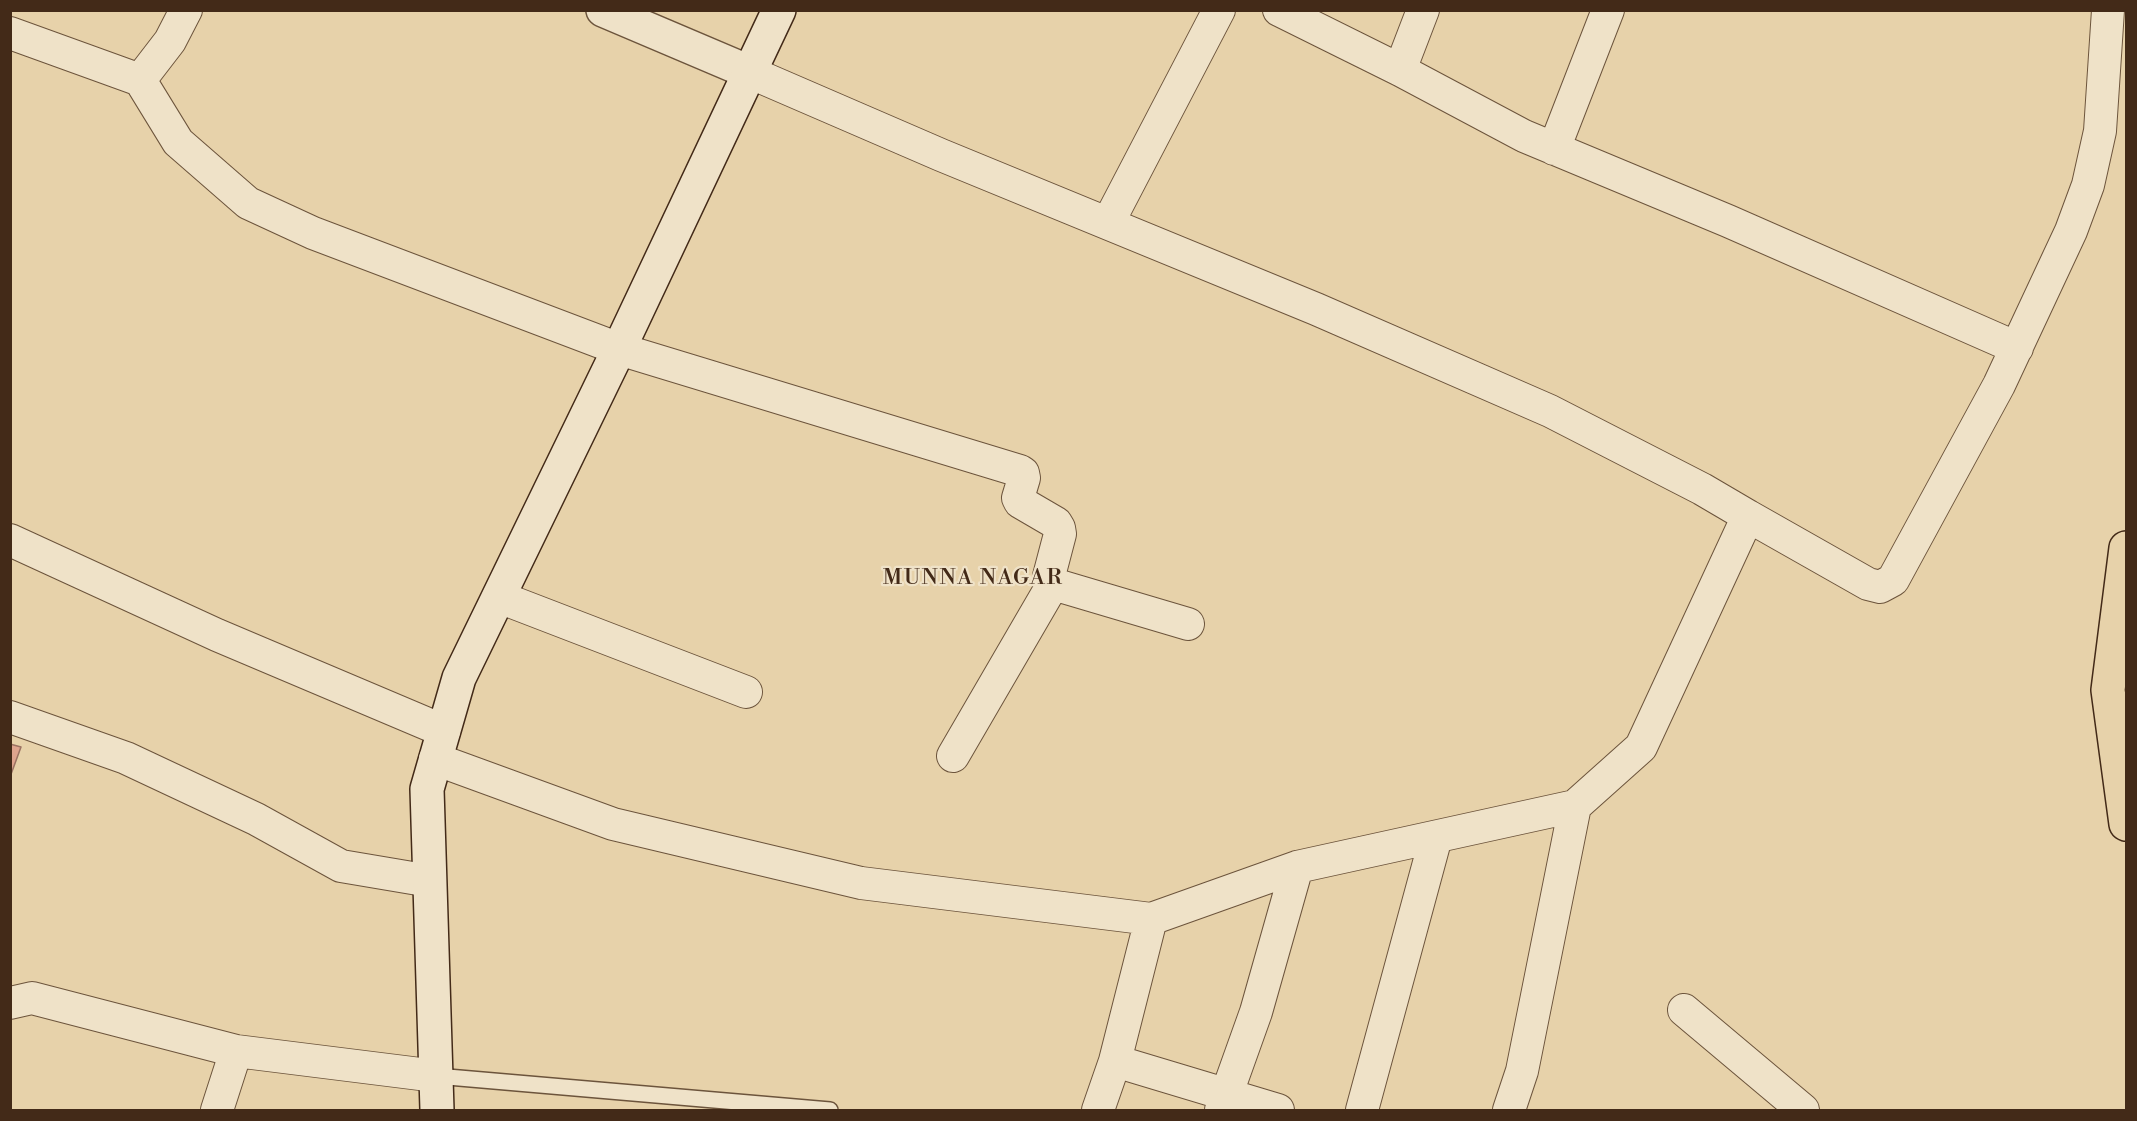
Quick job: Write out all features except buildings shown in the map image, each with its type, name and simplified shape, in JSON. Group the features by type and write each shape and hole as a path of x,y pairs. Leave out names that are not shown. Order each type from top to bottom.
{"highway":[{"path":"2127,548 2108,690 2127,824"}],"main road":[{"path":"603,10 749,72"},
{"path":"437,1110 427,789 459,678 619,349 779,10"}],"street":[{"path":"140,80 170,40 186,10"},
{"path":"1108,223 1219,10"},
{"path":"1279,10 1400,70 1524,136 1728,220 2017,348"},
{"path":"1400,70 1423,10"},
{"path":"1554,149 1608,10"},
{"path":"749,72 1316,309 1550,411 1701,489 1868,584 1880,586 1893,580 1999,385 2071,231 2088,185 2100,131 2108,10"},
{"path":"10,33 140,80 178,142 248,203 313,233 619,349 1020,471 1024,478 1018,498 1020,502 1059,528 1060,534 1049,576 1053,584 1188,624"},
{"path":"10,540 217,635 440,745 612,824 861,883 1150,919 1297,867 1575,806 1641,747 1748,516"},
{"path":"953,756 1053,584"},
{"path":"499,597 746,692"},
{"path":"10,717 126,758 256,819 341,866 430,881"},
{"path":"1509,1110 1522,1071 1575,806"},
{"path":"1362,1110 1436,837"},
{"path":"1224,1102 1257,1012 1297,867"},
{"path":"1098,1110 1115,1061 1150,919"},
{"path":"10,1003 32,998 236,1051 436,1076"},
{"path":"1684,1010 1803,1110"},
{"path":"217,1110 236,1051"},
{"path":"1115,1061 1224,1102 1278,1110"}],"lane":[{"path":"436,1076 830,1110"}],"district":[{"name":"MUNNA NAGAR","path":"973,579"}]}
